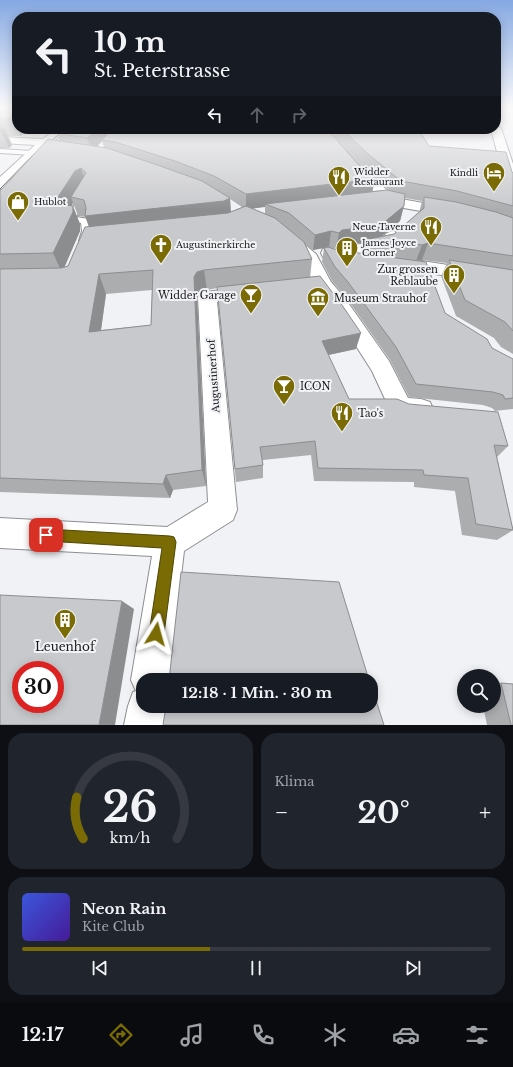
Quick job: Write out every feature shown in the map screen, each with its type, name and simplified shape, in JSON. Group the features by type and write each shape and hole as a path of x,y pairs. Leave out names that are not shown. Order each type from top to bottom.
{"street":[{"path":"9,142 56,151"},
{"path":"0,185 46,142"},
{"path":"331,142 383,200 408,216 464,216"},
{"path":"500,142 513,186"},
{"path":"382,246 408,216"},
{"path":"281,233 310,258 323,284 337,301 381,368 401,407 438,411"},
{"path":"79,258 92,240"},
{"path":"310,258 329,253 382,246 425,267 513,281"},
{"path":"329,253 335,257 423,269 425,267"},
{"path":"425,267 435,288"},
{"path":"300,287 323,284"},
{"name":"Augustinerhof","path":"170,542 223,510 207,296 269,290"},
{"path":"0,533 170,542 151,673"},
{"path":"144,725 146,713"}],"lane":[{"path":"0,151 38,148"},
{"path":"87,190 70,219 86,221 87,231 92,240"}],"building":[{"path":"45,142 67,142 107,148 163,167 202,181 230,198 224,201 85,216 86,208 84,200 71,197 86,173 81,168 75,171 56,200 59,204 73,206 73,212 53,253 0,254 0,191"},
{"path":"115,142 338,142 356,162 375,179 246,194 214,176 175,161"},
{"path":"355,142 426,142 429,146 506,152 513,173 513,206 457,191 401,181"},
{"path":"387,190 405,194 404,206 381,225 342,230 339,233 331,231 315,235 289,213 265,204"},
{"path":"424,197 456,202 513,218 513,256 428,243 422,245 369,239 394,234 424,208"},
{"path":"246,206 275,218 304,242 312,259 204,270 197,272 194,277 202,470 166,475 163,484 0,478 0,269 61,268 68,266 85,227 228,213","holes":["153,270 151,325 89,332 99,274"]},
{"path":"328,247 337,250 426,262 445,313 487,339 492,348 513,359 513,398 505,399 503,395 493,392 416,384 396,347 348,282 335,267 324,248"},
{"path":"449,260 513,270 513,331 505,322 465,300"},
{"path":"320,276 361,333 322,341 349,399 397,399 409,404 498,412 508,446 494,445 513,530 476,524 468,478 424,475 423,470 318,468 315,441 260,447 263,465 235,469 217,287"},
{"path":"181,572 339,582 367,673 170,673"},
{"name":"Leuenhof","path":"0,595 122,601 99,725 0,725"},
{"path":"501,683 513,684 513,725 511,725"},
{"path":"378,707 384,725 163,725 165,713 378,713"}],"tram line":[{"path":"0,189 34,154 50,142"}],"place":[{"name":"Kindli","path":"494,192"},
{"name":"Widder Restaurant","path":"339,196"},
{"name":"Hublot","path":"18,222"},
{"name":"Neue Taverne","path":"431,246"},
{"name":"Augustinerkirche","path":"161,264"},
{"name":"James Joyce Corner","path":"347,268"},
{"name":"Zur grossen Reblaube","path":"454,294"},
{"name":"Widder Garage","path":"251,314"},
{"name":"Museum Strauhof","path":"318,318"},
{"name":"ICON","path":"284,406"},
{"name":"Tao's","path":"342,432"},
{"name":"Leuenhof","path":"65,640"}],"route":[{"path":"46,535 170,542 156,634"}]}
